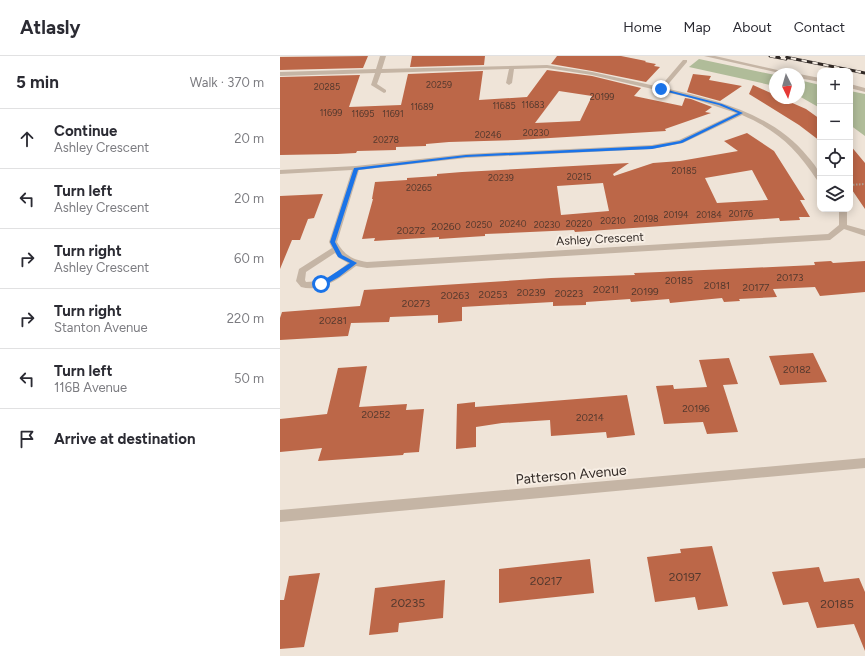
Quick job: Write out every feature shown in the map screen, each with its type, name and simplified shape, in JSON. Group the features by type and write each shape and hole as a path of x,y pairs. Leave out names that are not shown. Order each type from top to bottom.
{"street":[{"path":"383,56 377,71 374,85 384,91"},
{"path":"707,56 769,69"},
{"path":"661,89 685,61"},
{"path":"280,74 550,66 579,70 661,89 720,105 741,113 765,124 789,140 819,176"},
{"path":"509,83 512,67"},
{"path":"805,77 817,79"},
{"path":"853,87 865,90"},
{"path":"280,172 356,168 466,156 652,147 681,142 741,113"},
{"path":"354,263 337,276 321,284 304,285 300,281 302,271 336,249 333,242 356,168"},
{"path":"843,212 843,226 865,233"},
{"name":"Ashley Crescent","path":"336,249 340,256 354,263 367,265 830,237 843,226"},
{"name":"Patterson Avenue","path":"280,516 865,463"}],"path":[{"path":"853,185 865,184"}],"green space":[{"path":"699,59 769,74 769,85 689,67"},
{"path":"805,81 817,84 817,106 805,99"},
{"path":"853,92 865,94 865,136 853,127"}],"building":[{"path":"368,56 363,68 280,70 280,57"},
{"path":"412,56 485,56 484,65 410,67"},
{"path":"557,56 621,56 646,61 645,62 656,64 654,66 660,67 646,82 551,64"},
{"path":"547,70 592,76 641,88 634,96 682,106 685,98 712,107 705,112 711,113 665,129 666,131 517,140 449,142 426,144 426,146 396,147 396,150 357,151 356,153 280,155 280,77 360,75 349,107 401,105 408,74 483,71 479,100 527,97","holes":["559,91 592,96 580,121 535,123"]},
{"path":"693,74 711,76 709,80 742,86 720,101 687,92"},
{"path":"753,85 769,92 769,104 795,104 806,109 817,117 817,139 799,125 749,94"},
{"path":"747,133 774,151 805,200 800,200 810,217 799,217 800,220 780,221 779,218 575,232 574,230 485,234 485,236 439,239 439,237 374,241 375,238 362,239 373,199 375,182 407,180 407,178 437,176 437,174 462,172 629,163 613,174 614,176 653,163 680,161 738,151 724,141","holes":["752,170 768,200 717,203 705,178","603,183 609,211 561,215 557,186"]},
{"path":"853,149 865,163 865,209 853,191"},
{"path":"323,194 314,218 308,219 300,240 292,240 280,269 280,196"},
{"path":"831,261 833,263 865,261 865,292 820,296 815,287 773,289 777,297 739,299 740,301 724,302 722,298 670,303 669,299 631,302 630,299 586,302 586,305 553,306 553,302 462,307 462,321 438,323 438,315 390,317 389,322 351,323 348,336 280,340 280,318 282,312 360,306 364,290 551,278 635,275 634,273 815,265 814,262"},
{"path":"813,353 827,382 780,385 769,356"},
{"path":"729,358 738,384 723,385 738,432 707,434 703,422 664,424 656,386 673,385 674,389 707,387 699,360"},
{"path":"367,366 359,407 407,404 406,410 424,409 419,452 404,453 403,455 318,461 322,448 280,452 280,419 327,414 338,368"},
{"path":"627,395 635,435 607,438 606,432 551,436 550,420 502,423 476,427 476,447 456,449 457,404 475,402 475,407"},
{"path":"712,546 728,606 698,610 695,597 655,602 647,557 681,553 680,549"},
{"path":"590,559 594,593 499,603 499,569"},
{"path":"819,567 824,582 859,578 865,592 865,651 854,624 817,628 808,602 783,605 772,572"},
{"path":"320,573 304,647 280,649 280,600 284,600 289,576"},
{"path":"445,580 443,618 399,623 398,632 369,635 375,588"}],"railway":[{"path":"770,56 786,59"},
{"path":"780,56 865,73"}],"route":[{"path":"321,284 337,276 354,263 340,256 333,242 356,168 466,156 652,147 681,142 741,113 720,105 661,89"}]}
